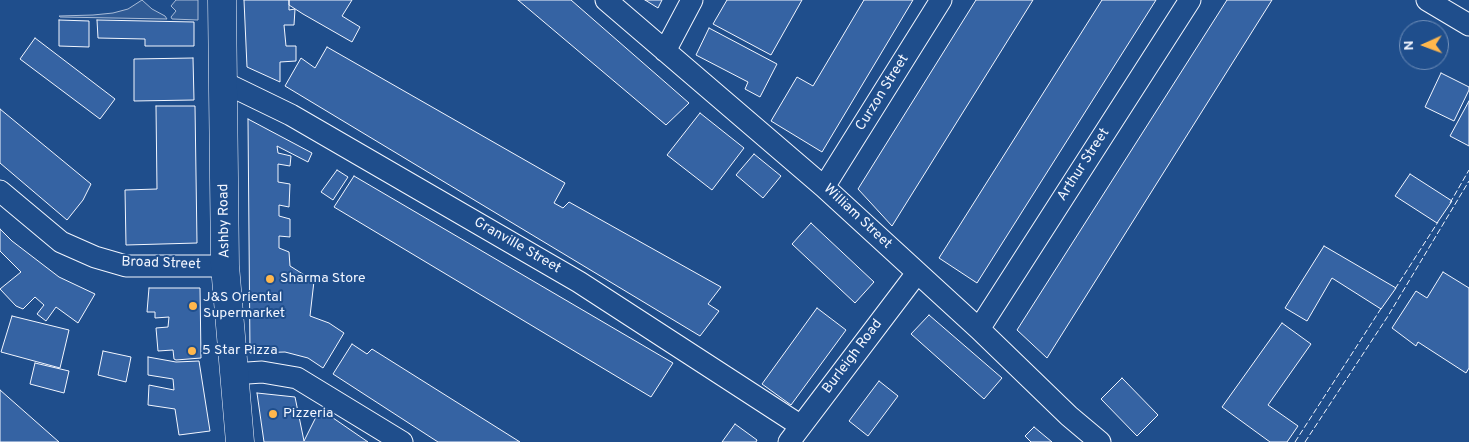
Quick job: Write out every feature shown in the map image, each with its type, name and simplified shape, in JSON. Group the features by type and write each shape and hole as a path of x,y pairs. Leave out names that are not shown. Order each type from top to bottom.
{"main road":[{"name":"Ashby Road","path":"222,0 225,266 240,442"}],"street":[{"name":"William Street","path":"606,0 824,187 979,329 1069,416 1100,442"},
{"path":"665,51 692,0"},
{"name":"Curzon Street","path":"824,187 941,0"},
{"name":"Arthur Street","path":"979,329 1190,0"},
{"path":"1428,0 1469,25"},
{"name":"Granville Street","path":"223,82 291,116 579,282 795,434"},
{"name":"Broad Street","path":"0,192 61,242 95,257 126,266 225,266"},
{"name":"Burleigh Road","path":"795,434 917,273"},
{"path":"233,374 262,372 297,378 402,442"}],"shaded area":[{"path":"142,0 167,19 59,16 113,13 128,9"},
{"path":"176,0 198,0 198,20 172,19 171,17 176,11 171,6"}],"building":[{"path":"244,0 289,0 289,10 295,9 294,25 284,25 286,46 296,46 296,61 280,62 280,82 247,67"},
{"path":"289,0 352,0 342,16 360,27 352,42 289,5"},
{"path":"518,0 571,0 689,103 666,125"},
{"path":"645,0 662,0 658,8"},
{"path":"727,0 802,0 771,55 713,24"},
{"path":"864,0 913,0 822,152 771,121 797,77 813,86"},
{"path":"976,0 1033,0 892,226 858,189"},
{"path":"1102,0 1156,0 977,283 939,258"},
{"path":"1227,0 1272,0 1047,358 1017,330"},
{"path":"59,20 89,21 89,47 59,46"},
{"path":"97,20 194,22 194,46 145,46 145,39 98,38"},
{"path":"709,28 777,64 760,97 745,89 748,82 696,55"},
{"path":"35,38 115,99 100,119 20,59"},
{"path":"327,47 565,183 554,203 563,208 569,202 721,287 708,304 719,311 700,336 285,86 301,58 315,68"},
{"path":"193,58 194,100 134,101 134,59"},
{"path":"1441,73 1469,87 1454,121 1425,107"},
{"path":"1469,101 1469,146 1450,136"},
{"path":"156,106 195,106 197,243 126,245 125,190 157,189"},
{"path":"0,109 91,184 83,200 67,220 0,163"},
{"path":"700,113 744,148 712,190 667,155"},
{"path":"248,119 312,153 308,162 277,146 278,153 291,156 290,166 278,164 278,182 290,184 289,207 279,205 279,216 290,219 290,237 279,236 279,248 289,252 290,266 314,281 310,316 329,323 344,333 323,368 308,358 285,352 250,353"},
{"path":"754,154 781,176 763,198 736,175"},
{"path":"337,170 348,177 333,200 321,192"},
{"path":"1410,174 1452,201 1437,223 1395,196"},
{"path":"354,176 673,363 651,397 334,207"},
{"path":"811,223 874,282 855,303 792,244"},
{"path":"0,229 12,241 59,277 95,294 78,323 56,307 46,321 37,314 44,305 35,297 23,309 16,306 0,289 21,272 0,251"},
{"path":"1324,246 1396,288 1381,309 1332,278 1307,321 1285,308"},
{"path":"1443,272 1469,288 1469,368 1466,373 1418,342 1416,346 1392,328 1416,291 1427,298"},
{"path":"149,288 200,288 201,358 176,360 174,359 173,350 158,351 156,328 168,327 169,317 155,318 155,312 147,312"},
{"path":"817,308 846,330 791,405 762,384"},
{"path":"929,315 1002,378 984,399 911,334"},
{"path":"12,316 69,330 60,368 1,352"},
{"path":"1282,323 1311,344 1268,405 1298,426 1287,442 1270,442 1222,407"},
{"path":"352,344 367,354 372,349 520,442 438,442 333,374"},
{"path":"103,351 131,357 126,382 98,375"},
{"path":"148,357 176,362 199,361 210,431 179,435 175,409 148,405 149,385 174,390 173,379 148,375"},
{"path":"35,363 69,371 64,393 30,384"},
{"path":"1122,378 1158,415 1137,436 1101,399"},
{"path":"879,381 898,396 868,436 849,421"},
{"path":"0,390 59,442 0,442"},
{"path":"257,393 295,397 304,441 320,409 368,442 264,442"},
{"path":"735,424 757,440 756,442 722,442"},
{"path":"1034,427 1052,442 1031,442 1025,436"}],"fence":[{"path":"1450,203 1469,170"},
{"path":"1305,442 1388,316 1469,181"},
{"path":"1395,289 1438,222"},
{"path":"1295,442 1382,307"}],"place":[{"name":"Sharma Store","path":"270,279"},
{"name":"J&S Oriental Supermarket","path":"193,306"},
{"name":"5 Star Pizza","path":"192,351"},
{"name":"Pizzeria","path":"273,414"}]}
